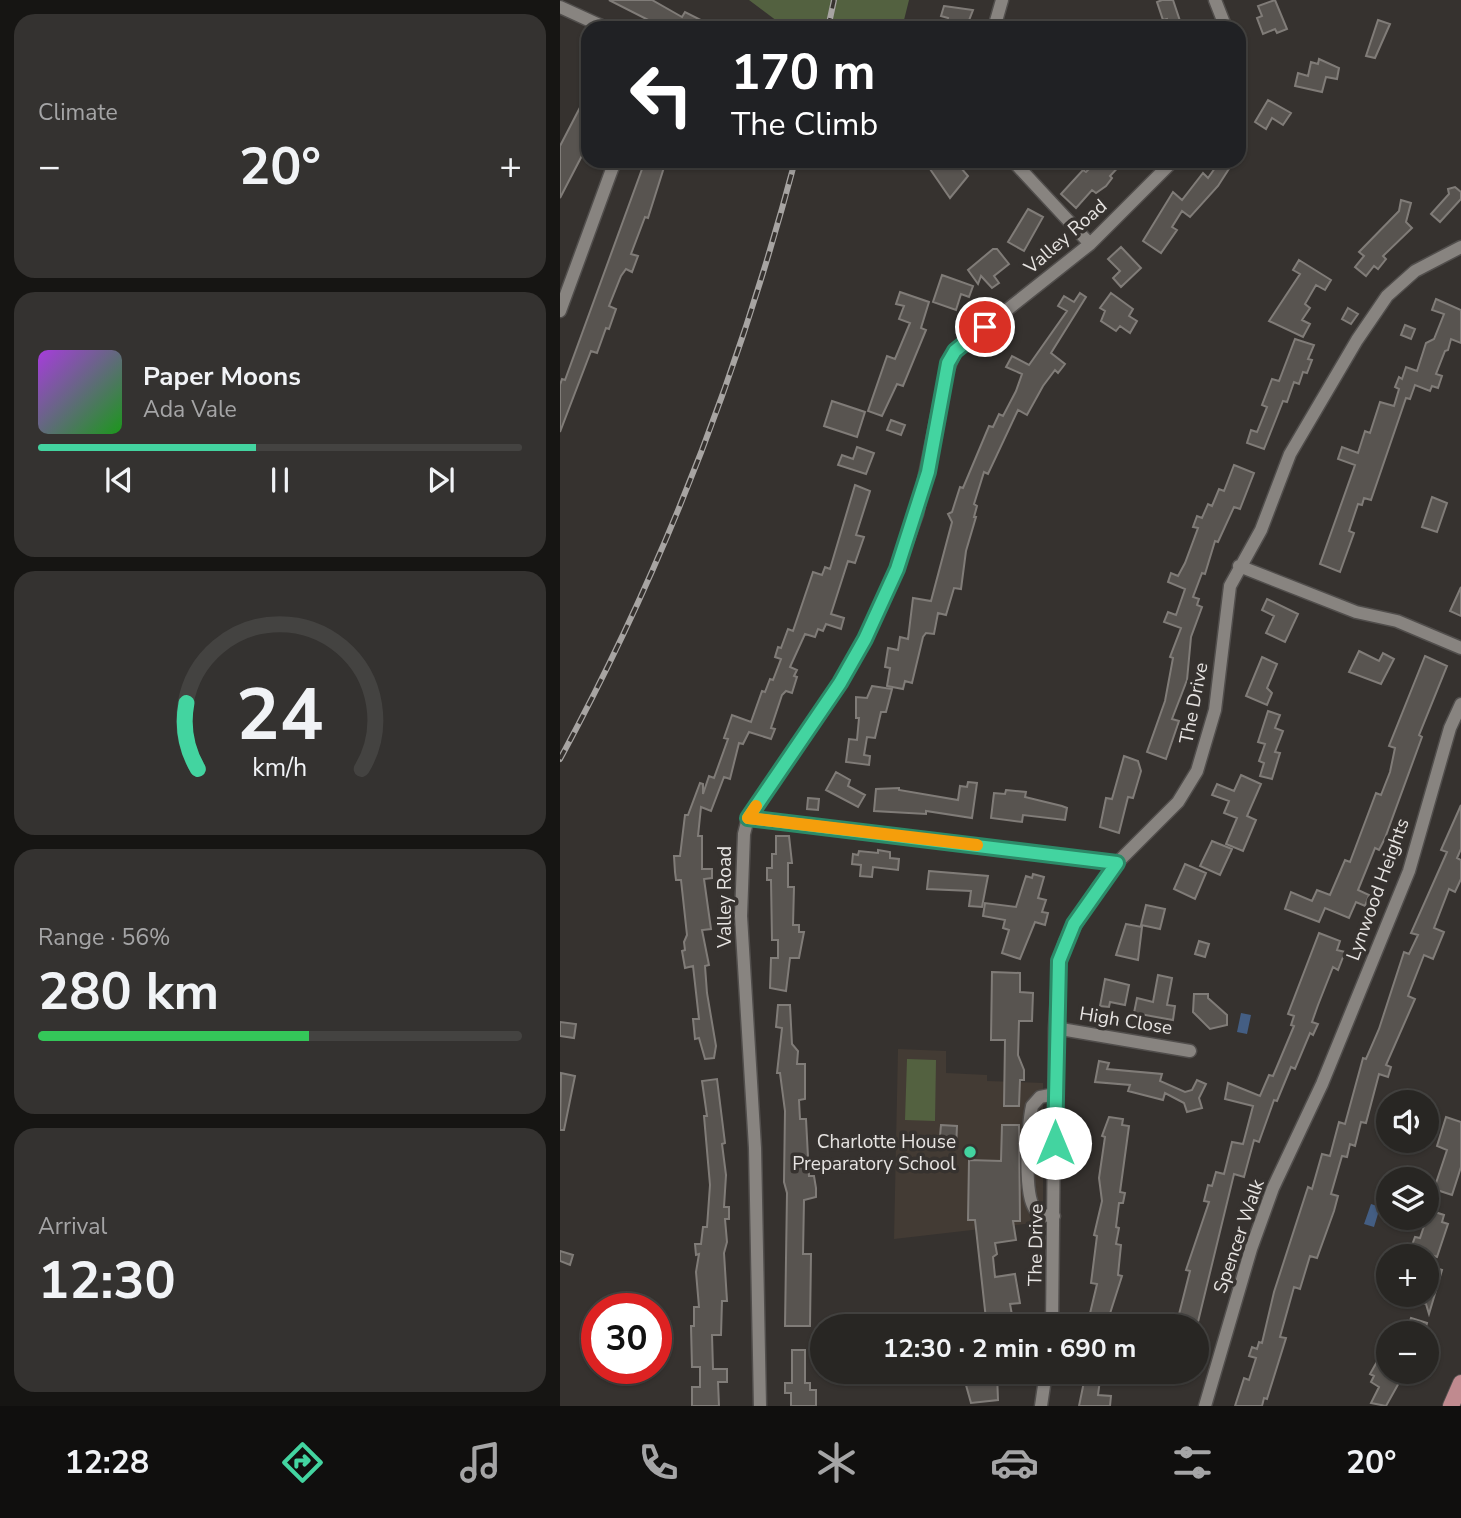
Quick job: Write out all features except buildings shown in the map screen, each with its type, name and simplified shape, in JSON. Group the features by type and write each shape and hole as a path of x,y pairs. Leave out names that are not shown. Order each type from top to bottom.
{"main road":[{"path":"1451,1406 1461,1383"}],"street":[{"path":"996,21 1002,0"},
{"path":"1215,0 1223,21"},
{"path":"560,7 591,21"},
{"path":"560,311 612,168"},
{"path":"1019,168 1090,244"},
{"name":"Valley Road","path":"760,1406 755,1148 741,916 748,818 840,683 865,639 897,569 917,514 945,377 955,351 1090,244 1166,168"},
{"name":"The Drive","path":"1052,1314 1055,1028 1059,961 1065,942 1074,924 1117,863 1178,802 1197,771 1215,710 1230,586 1261,530 1290,454 1387,296 1415,271 1461,247"},
{"path":"1239,566 1305,594 1356,612 1397,621 1461,648"},
{"name":"Lynwood Heights","path":"1322,1084 1409,871 1450,728 1461,704"},
{"path":"748,818 1117,863"},
{"name":"High Close","path":"1055,1028 1190,1051"},
{"name":"Spencer Walk","path":"1205,1406 1251,1249 1273,1188 1322,1084"},
{"path":"1054,1216 1041,1214 1035,1209 1029,1190 1032,1106 1040,1097 1055,1094"},
{"path":"1041,1406 1044,1384"}],"shaded area":[{"name":"Charlotte House Preparatory School","path":"898,1049 946,1051 946,1073 987,1075 987,1081 1043,1083 1043,1222 894,1239"}],"green space":[{"path":"749,0 909,0 904,21 777,21"},
{"path":"907,1059 936,1060 935,1121 905,1120"}],"water":[{"path":"1241,1013 1251,1015 1247,1034 1237,1032"},
{"path":"1371,1204 1376,1206 1374,1227 1364,1224"}],"railway":[{"path":"830,21 834,0"},
{"path":"560,759 632,615 695,467 750,315 793,168"}],"slow traffic":[{"path":"756,806 748,818 977,845"}],"place":[{"name":"Charlotte House Preparatory School","path":"970,1152"}],"route":[{"path":"985,327 955,351 948,363 928,472 917,514 897,569 865,639 814,723 748,818 1117,863 1074,924 1059,961 1055,1028 1055,1143"}]}
